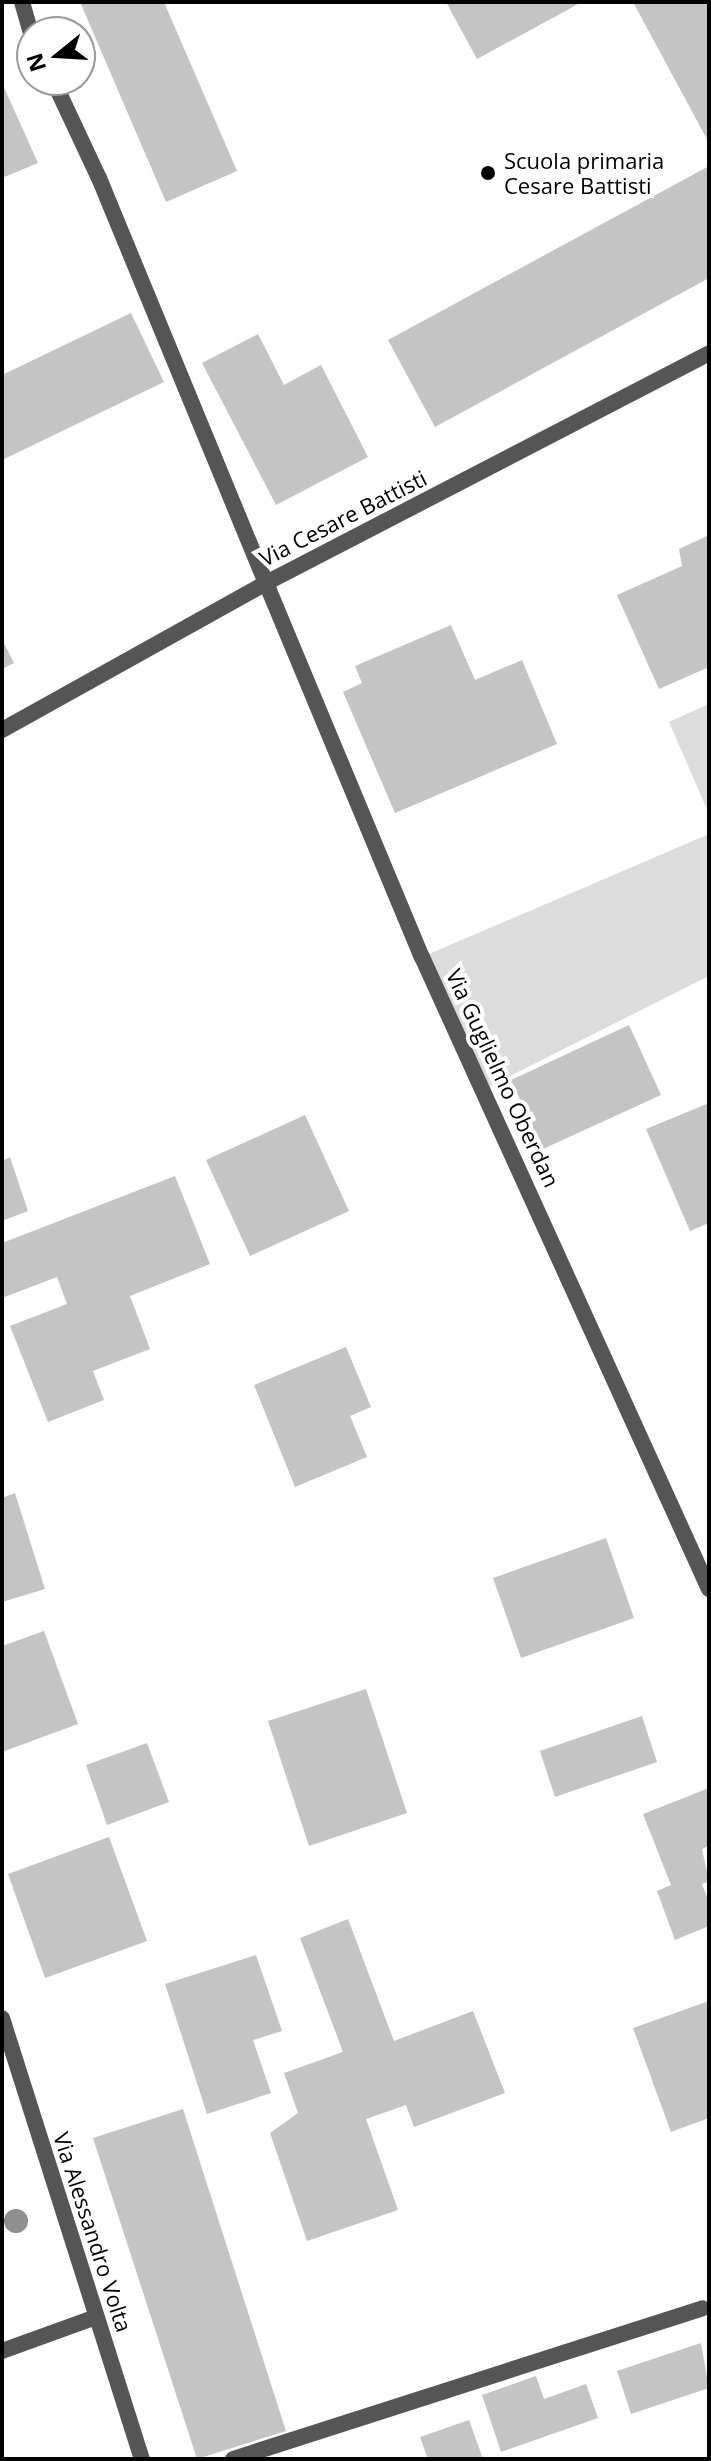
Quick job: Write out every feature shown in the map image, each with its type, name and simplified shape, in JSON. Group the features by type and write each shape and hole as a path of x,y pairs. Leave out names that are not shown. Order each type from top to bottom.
{"street":[{"name":"Via Guglielmo Oberdan","path":"61,96 99,178 422,957 709,1589"},
{"name":"Via Cesare Battisti","path":"2,730 266,583 709,353"},
{"name":"Via Alessandro Volta","path":"2,2018 142,2459"},
{"path":"233,2459 702,2308"},
{"path":"2,2351 96,2317"}],"shaded area":[{"path":"709,704 709,814 669,722"},
{"path":"709,834 709,976 486,1088 422,957"}],"building":[{"path":"80,2 164,2 237,171 166,202 96,39 96,16 86,16"},
{"path":"446,2 582,2 477,59"},
{"path":"633,2 709,2 709,143"},
{"path":"2,83 38,163 2,178"},
{"path":"709,166 709,278 435,427 388,340"},
{"path":"131,313 164,382 2,460 2,375"},
{"path":"258,334 284,385 321,365 368,457 276,505 202,363"},
{"path":"709,535 709,667 659,689 617,595 682,566 679,549"},
{"path":"451,625 475,680 522,660 557,744 395,813 343,692 362,683 355,666"},
{"path":"2,639 14,663 2,669"},
{"path":"629,1025 661,1095 543,1149 511,1080"},
{"path":"709,1103 709,1223 690,1231 646,1129"},
{"path":"305,1115 349,1211 250,1256 206,1160"},
{"path":"10,1157 28,1211 2,1221 2,1161"},
{"path":"175,1176 210,1264 130,1296 150,1349 93,1371 104,1400 48,1422 10,1326 67,1304 57,1277 2,1298 2,1243"},
{"path":"346,1347 371,1407 350,1416 367,1457 295,1487 254,1385"},
{"path":"15,1493 45,1589 2,1602 2,1498"},
{"path":"606,1538 634,1618 521,1658 493,1578"},
{"path":"44,1631 78,1724 2,1752 2,1646"},
{"path":"366,1689 407,1813 309,1846 268,1721"},
{"path":"642,1716 657,1762 555,1797 540,1751"},
{"path":"147,1743 169,1802 107,1825 86,1765"},
{"path":"709,1788 709,1846 702,1849 709,1881 702,1884 709,1902 709,1926 675,1940 657,1891 671,1885 643,1814"},
{"path":"109,1837 147,1941 45,1978 8,1874"},
{"path":"348,1919 394,2041 473,2011 505,2093 414,2127 406,2105 366,2119 398,2210 307,2241 270,2133 298,2113 284,2073 343,2052 300,1938"},
{"path":"256,1955 282,2031 253,2040 271,2093 207,2114 165,1984"},
{"path":"709,2001 709,2118 671,2132 633,2028"},
{"path":"183,2109 286,2431 197,2459 93,2138"},
{"path":"701,2343 709,2388 631,2414 617,2371"},
{"path":"536,2376 544,2399 586,2384 598,2418 501,2452 482,2395"},
{"path":"469,2420 483,2459 428,2459 420,2437"}],"place":[{"name":"Scuola primaria Cesare Battisti","path":"488,173"}]}
